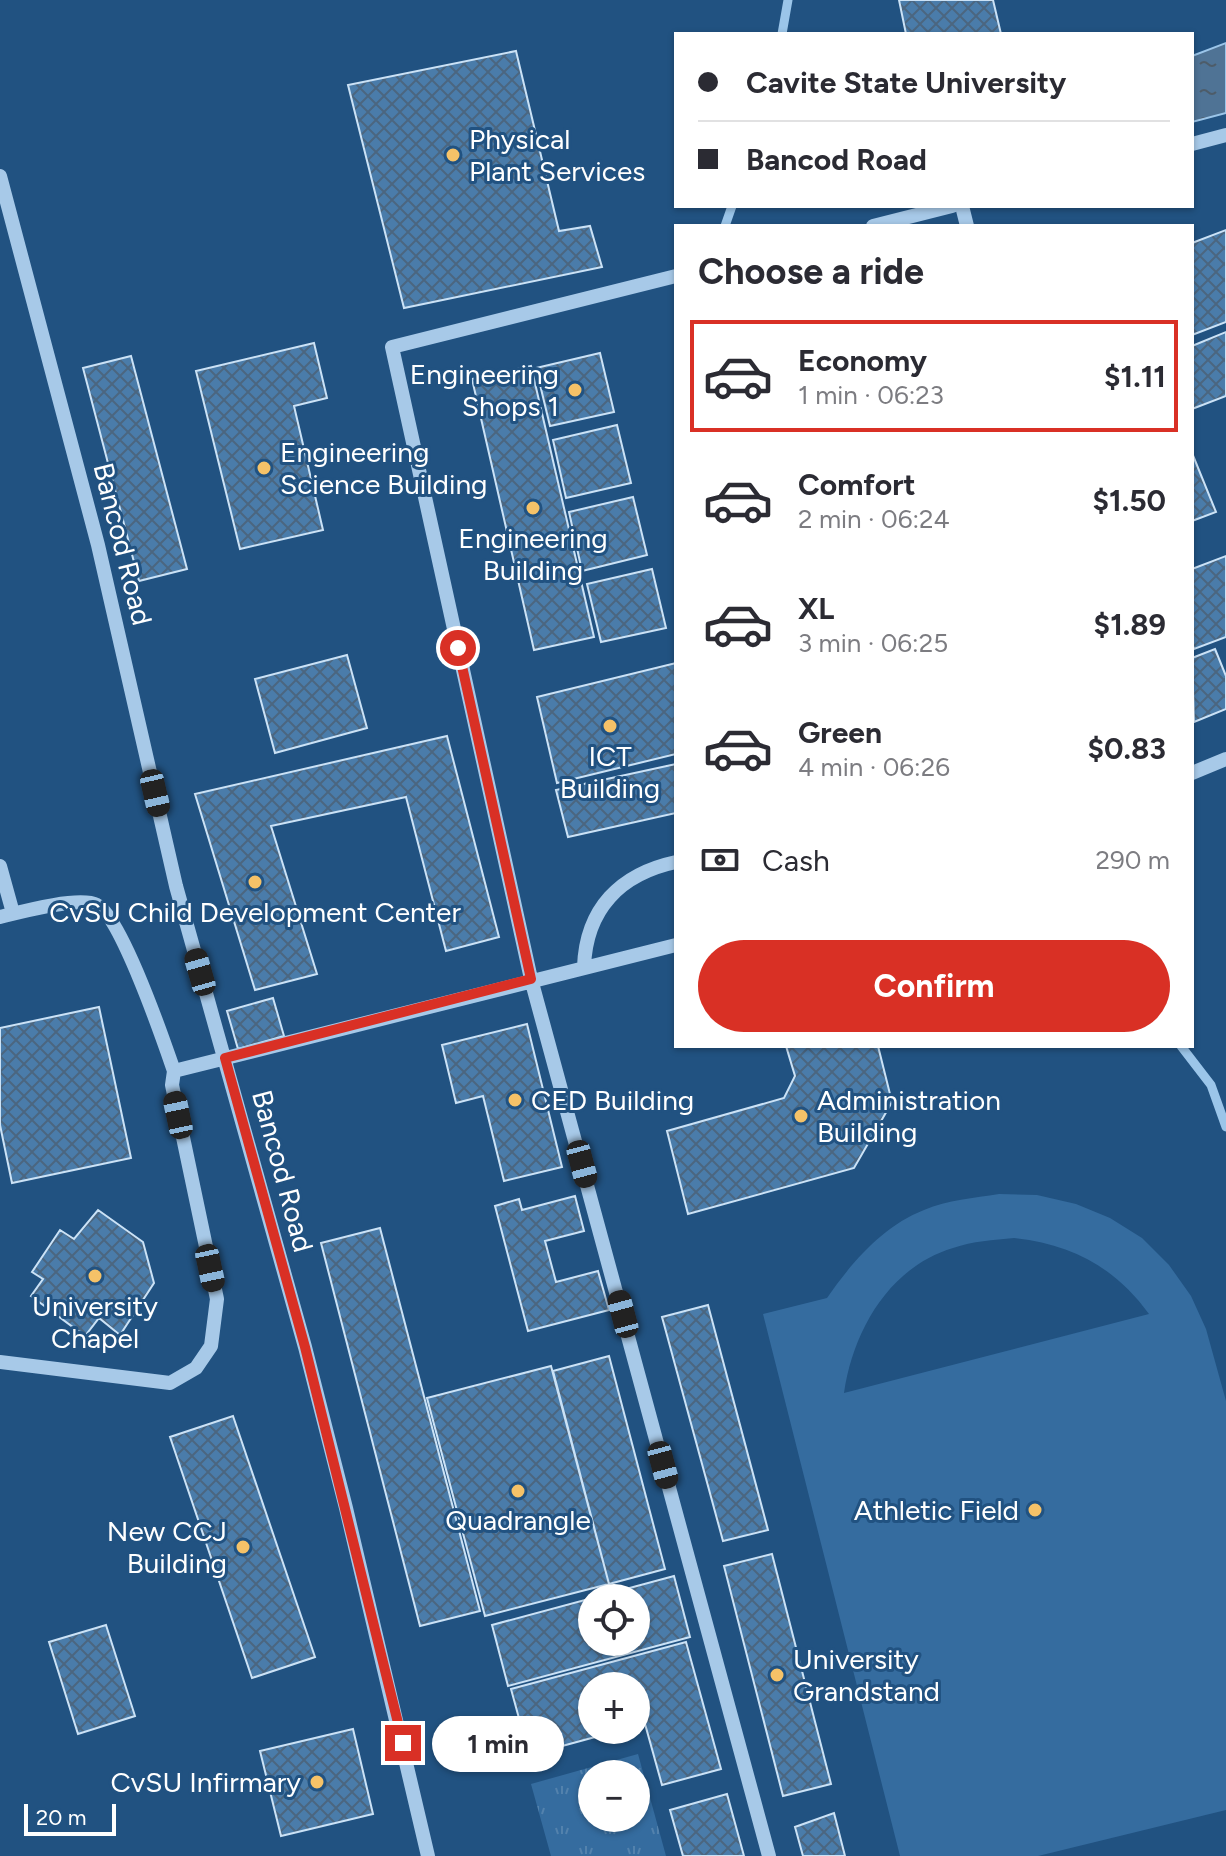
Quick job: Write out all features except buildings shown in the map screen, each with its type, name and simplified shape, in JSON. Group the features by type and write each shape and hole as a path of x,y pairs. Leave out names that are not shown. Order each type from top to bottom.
{"street":[{"path":"1194,143 1226,135"},
{"name":"Bancod Road","path":"0,176 98,545 176,886 305,1347 428,1856"},
{"path":"881,224 944,208"},
{"path":"674,276 392,347 531,979 769,1856"},
{"path":"1194,772 1226,759"},
{"path":"584,967 589,931 609,898 640,874 674,863"},
{"path":"0,866 7,915 82,902 98,905 108,915 146,991 174,1071 172,1085 217,1299 211,1346 196,1368 170,1383 0,1362"},
{"path":"174,1071 674,945"}],"green space":[{"name":"Athletic Field","path":"999,1194 1037,1195 1076,1204 1110,1218 1142,1238 1169,1265 1191,1296 1206,1329 1226,1401 1226,1810 1038,1856 900,1856 763,1314 827,1298 870,1246 909,1217 942,1204","holes":["1014,1238 1073,1252 1106,1271 1122,1283 1149,1314 844,1393 856,1347 866,1325 878,1304 910,1270 930,1257 968,1244"]},
{"path":"638,1754 640,1760 617,1760"},
{"path":"578,1771 578,1832 650,1832 650,1798 666,1856 551,1856 531,1784"}],"water":[{"path":"1226,43 1226,113 1194,121 1194,55"}],"waterway":[{"path":"782,32 788,0"},
{"path":"726,224 731,208"},
{"path":"1183,1048 1211,1085 1226,1127"}],"place":[{"name":"Physical Plant Services","path":"453,155"},
{"name":"Engineering Shops 1","path":"575,390"},
{"name":"Engineering Science Building","path":"264,468"},
{"name":"Engineering Building","path":"533,508"},
{"name":"ICT Building","path":"610,726"},
{"name":"CvSU Child Development Center","path":"255,882"},
{"name":"CED Building","path":"515,1100"},
{"name":"Administration Building","path":"801,1116"},
{"name":"University Chapel","path":"95,1276"},
{"name":"Quadrangle","path":"518,1491"},
{"name":"Athletic Field","path":"1035,1510"},
{"name":"New CCJ Building","path":"243,1547"},
{"name":"University Grandstand","path":"777,1675"},
{"name":"CvSU Infirmary","path":"317,1782"}],"route":[{"path":"403,1743 305,1347 225,1058 531,979 458,648"}]}
